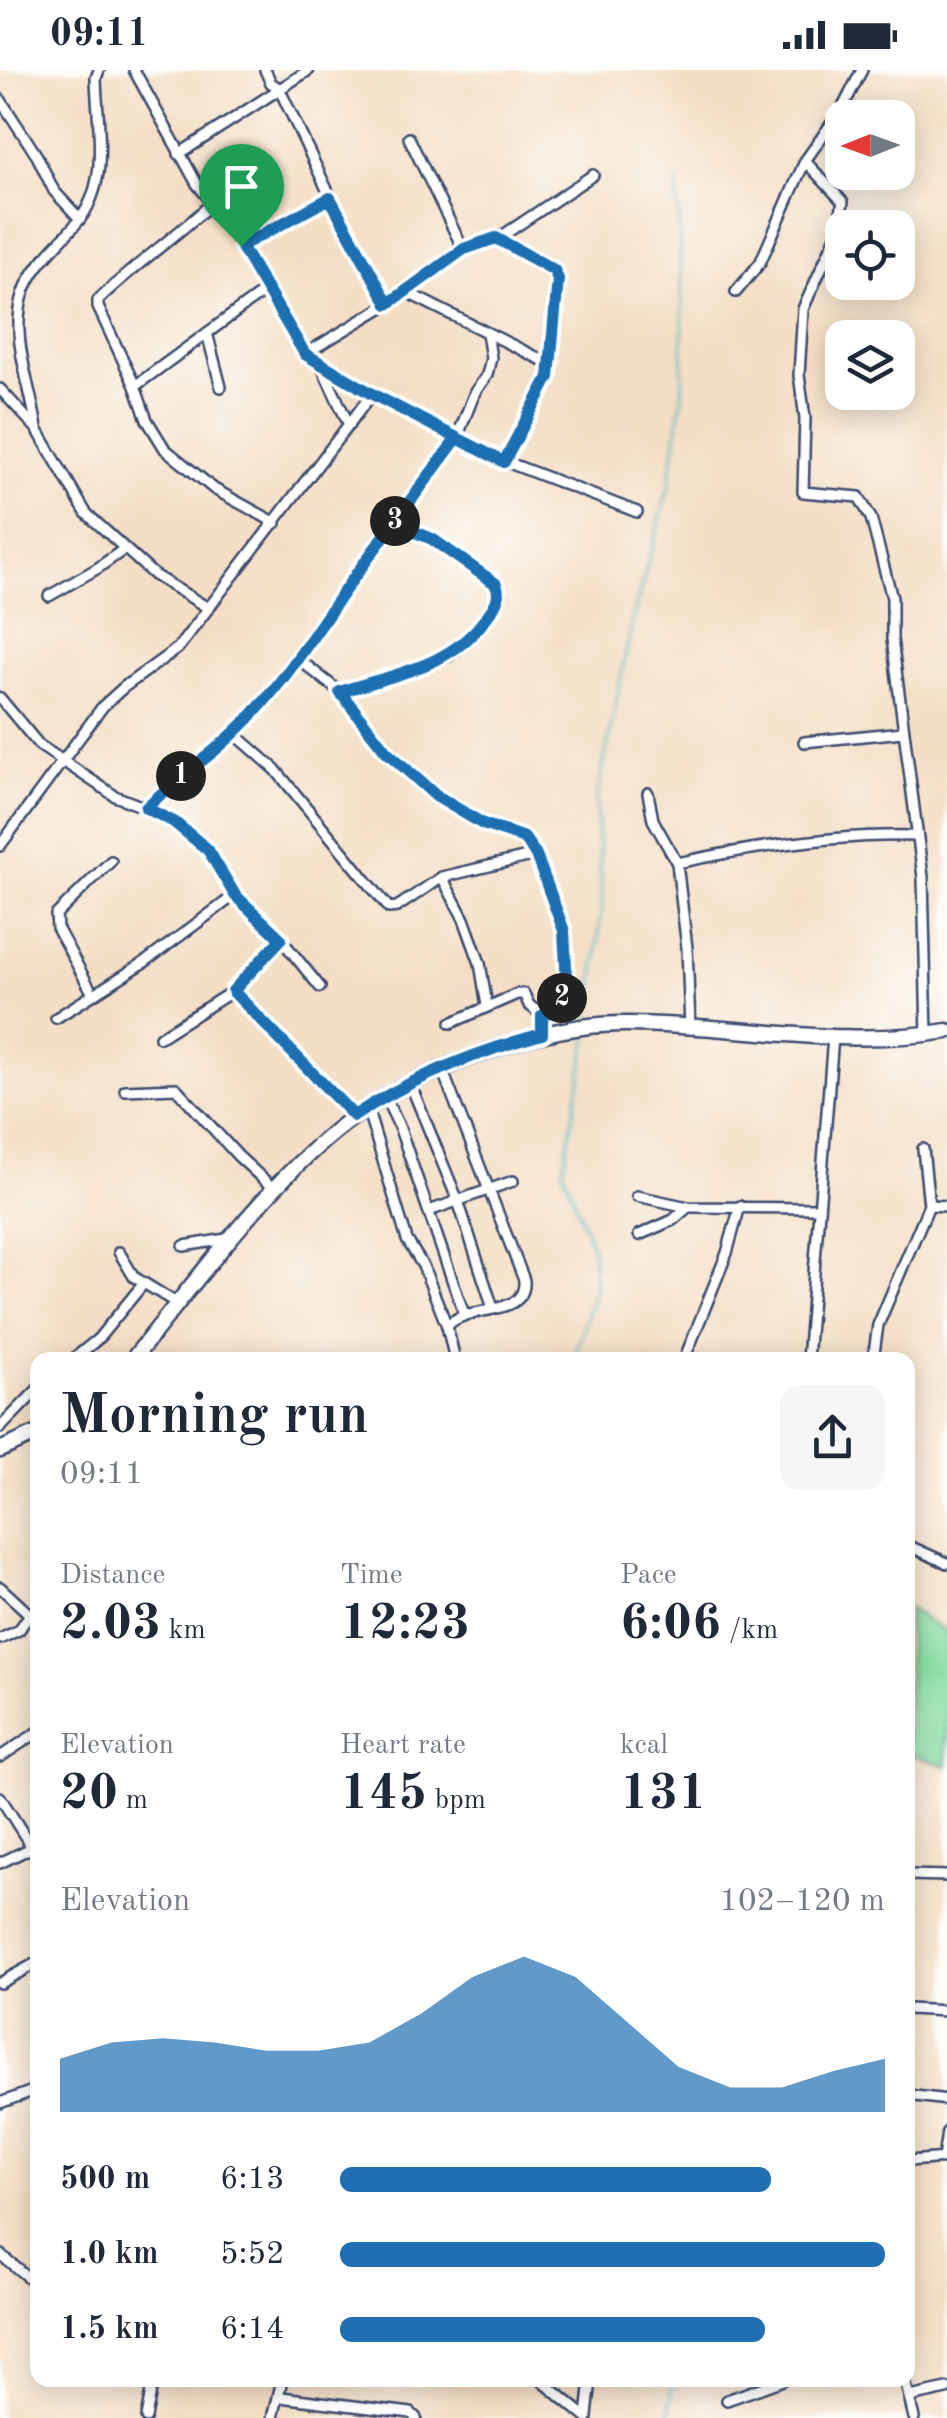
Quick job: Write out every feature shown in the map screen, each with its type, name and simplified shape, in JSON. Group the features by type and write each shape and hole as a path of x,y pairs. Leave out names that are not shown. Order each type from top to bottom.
{"main road":[{"path":"139,1352 275,1190 361,1112 442,1069 542,1034 608,1025 833,1038 947,1031"},
{"path":"0,1450 30,1437"}],"street":[{"path":"38,428 21,354 20,315 24,292 39,266 80,219 98,185 99,70"},
{"path":"134,70 197,184 241,246 305,354 372,394 504,462 637,512"},
{"path":"265,70 271,83 279,88 330,198 388,304"},
{"path":"179,154 309,70"},
{"path":"736,292 760,264 805,161 843,107 862,70"},
{"path":"0,98 54,190 80,219"},
{"path":"409,138 464,249"},
{"path":"805,161 843,202 836,236 803,310 799,375 805,418 804,492 859,497 872,518 892,598 892,639 927,925 927,1034"},
{"path":"305,354 388,304 464,249 499,238 593,175"},
{"path":"241,246 330,198"},
{"path":"212,202 187,228 120,278 98,300 98,307 147,420 165,449 214,489 276,524"},
{"path":"499,238 554,270 558,279 549,377 504,462"},
{"path":"135,386 266,290"},
{"path":"406,292 550,364"},
{"path":"207,333 221,387"},
{"path":"146,808 234,734 298,658 457,438 475,392 487,376 491,358 487,333"},
{"path":"320,363 349,426"},
{"path":"0,390 38,428 86,513 154,575 208,608"},
{"path":"0,846 104,706 178,648 372,394"},
{"path":"340,692 448,656 474,634 497,602 496,584 432,539 394,523"},
{"path":"49,596 123,550"},
{"path":"298,658 340,692 386,751 436,796 483,824 524,838 536,855 564,931 567,984 554,1009 542,1016"},
{"path":"0,698 40,745 115,796 174,822 208,850 235,895 281,939 320,988"},
{"path":"804,742 903,732"},
{"path":"234,734 276,770 388,908 397,907 442,877 536,855"},
{"path":"648,793 653,820 678,863 690,1027"},
{"path":"678,863 720,854 917,836"},
{"path":"93,994 57,928 56,914 111,861"},
{"path":"442,877 464,919 480,963 487,1006"},
{"path":"56,1018 145,962 235,895"},
{"path":"160,1037 233,991 281,939"},
{"path":"233,991 361,1112 407,1240 423,1266 447,1326 450,1352"},
{"path":"451,1023 524,994 529,1005 542,1016 542,1034"},
{"path":"808,1352 833,1038"},
{"path":"442,1069 524,1280 521,1298 508,1306 464,1314 447,1326"},
{"path":"410,1083 458,1200 492,1308"},
{"path":"125,1090 176,1088 275,1190"},
{"path":"384,1097 399,1126 464,1314"},
{"path":"874,1352 878,1325 930,1206 922,1149"},
{"path":"428,1211 514,1181"},
{"path":"637,1196 688,1208 818,1208"},
{"path":"687,1352 727,1254 740,1206"},
{"path":"930,1206 947,1206"},
{"path":"639,1235 673,1220 688,1208"},
{"path":"184,1246 234,1238"},
{"path":"119,1252 134,1277 178,1304"},
{"path":"81,1352 144,1283"},
{"path":"0,1428 30,1397"},
{"path":"915,1549 947,1563"},
{"path":"0,1587 30,1616"},
{"path":"0,1639 30,1622"},
{"path":"0,1757 30,1737"},
{"path":"0,1797 30,1846"},
{"path":"0,1863 30,1854"},
{"path":"915,1876 947,1876"},
{"path":"0,1983 30,1966"},
{"path":"915,2009 947,2011"},
{"path":"0,2102 30,2092"},
{"path":"915,2096 947,2100"},
{"path":"915,2160 945,2158 947,2132"},
{"path":"0,2254 30,2279"},
{"path":"146,2418 152,2387"},
{"path":"274,2418 282,2387"},
{"path":"550,2387 587,2417"},
{"path":"587,2417 591,2387"},
{"path":"727,2400 761,2387"},
{"path":"906,2387 914,2418"},
{"path":"910,2397 947,2389"},
{"path":"281,2396 410,2413 416,2418"}],"green space":[{"path":"915,1613 947,1632 947,1766 915,1755"}],"waterway":[{"path":"590,1020 602,902 596,802 634,613 669,486 682,397 677,182"},
{"path":"576,1352 595,1287 592,1247 563,1170 589,1033"},
{"path":"669,2418 672,2387"}],"route":[{"path":"241,246 305,354 457,438 394,523 349,584 298,658 268,696 234,734 146,808 174,822 208,850 235,895 281,939 233,991 354,1116 442,1069 542,1034 542,1016 554,1009 567,984 564,931 536,855 524,838 483,824 436,796 386,751 340,692 448,656 474,634 497,602 496,584 432,539 394,523 457,438 504,462 549,377 558,279 554,270 496,238 464,249 388,304 330,198 241,246"}]}
